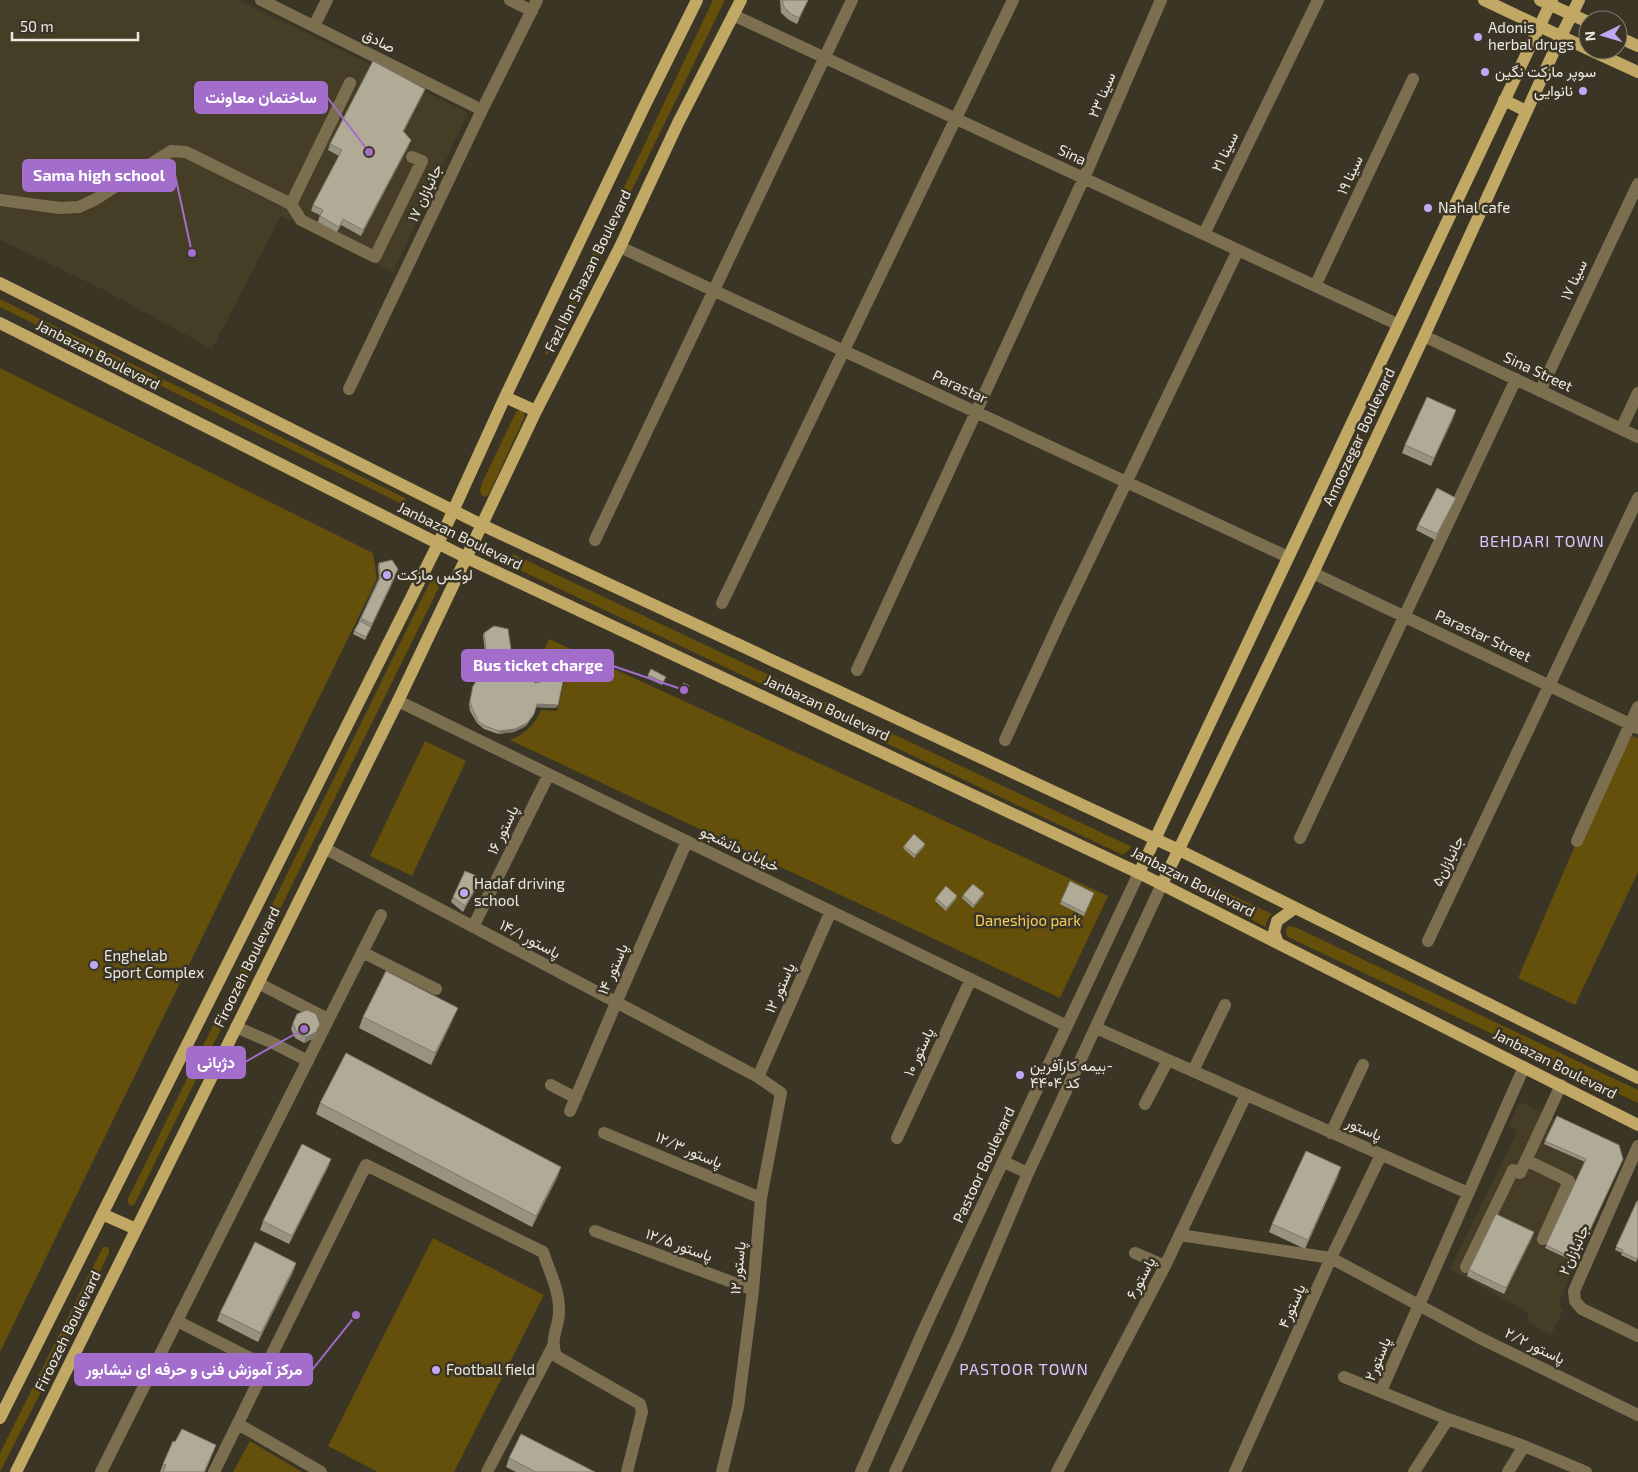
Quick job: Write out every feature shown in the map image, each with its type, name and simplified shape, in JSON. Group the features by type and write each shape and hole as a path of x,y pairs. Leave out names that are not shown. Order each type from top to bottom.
{"main road":[{"name":"Fazl Ibn Shazan Boulevard","path":"438,544 505,397 697,0"},
{"name":"Fazl Ibn Shazan Boulevard","path":"466,557 536,411 620,247 678,123 740,0"},
{"path":"1484,0 1578,44"},
{"name":"Amoozegar Boulevard","path":"1162,884 1313,573 1571,14 1580,0"},
{"path":"1547,1 1578,17"},
{"name":"Amoozegar Boulevard","path":"1139,873 1540,26 1547,1"},
{"path":"1612,60 1638,72"},
{"path":"1504,100 1526,111"},
{"name":"Janbazan Boulevard","path":"0,283 482,525 1179,850 1638,1078"},
{"name":"Janbazan Boulevard","path":"0,323 438,544 1162,884 1638,1125"},
{"path":"505,397 536,411"},
{"name":"Firoozeh Boulevard","path":"0,1418 438,544"},
{"name":"Firoozeh Boulevard","path":"16,1472 398,701 466,557"},
{"path":"1278,943 1274,932 1277,921 1295,908"},
{"path":"102,1214 136,1229"}],"street":[{"name":"صادق","path":"261,0 482,110"},
{"path":"314,26 327,0"},
{"name":"جانبازان ۱۷","path":"349,389 534,5 510,0"},
{"path":"595,540 852,0"},
{"path":"722,603 1013,0"},
{"name":"سینا ۲۳","path":"857,670 1084,178 1162,0"},
{"name":"سینا ۲۱","path":"1204,234 1318,0"},
{"name":"Sina","path":"733,15 1398,324"},
{"name":"سینا ۱۹","path":"1315,286 1414,79"},
{"path":"291,204 350,83"},
{"path":"0,200 60,208 79,207 96,199 171,152 186,152 291,204 301,220 375,256 422,161 412,157"},
{"name":"سینا ۱۷","path":"1540,391 1638,184"},
{"name":"Parastar","path":"620,247 1288,557"},
{"path":"1005,740 1062,616 1238,250"},
{"name":"Sina Street","path":"1424,336 1638,438"},
{"path":"1300,838 1516,380"},
{"path":"1621,429 1638,393"},
{"name":"جانبازان۵","path":"1428,941 1638,498"},
{"name":"Parastar Street","path":"1313,573 1634,726"},
{"name":"خیابان دانشجو","path":"398,701 1067,1026"},
{"path":"1577,841 1634,726 1638,707"},
{"name":"پاستور ۱۶","path":"473,927 549,774"},
{"name":"پاستور ۱۴","path":"570,1111 687,841"},
{"name":"پاستور ۱۴/۱","path":"324,848 758,1077"},
{"name":"Pastoor Boulevard","path":"861,1472 925,1327 1139,873"},
{"path":"896,1472 959,1335 1028,1173 1162,884"},
{"name":"پاستور ۱۲","path":"758,1077 831,911"},
{"path":"101,1472 381,915"},
{"path":"362,952 436,989"},
{"name":"پاستور ۱۰","path":"897,1138 971,979"},
{"path":"258,983 328,1019"},
{"path":"1193,1071 1225,1005"},
{"path":"236,1028 273,1043 308,1061"},
{"name":"پاستور","path":"1096,1028 1468,1193"},
{"path":"1145,1104 1168,1060"},
{"path":"1331,1133 1363,1065"},
{"name":"پاستور۲","path":"1524,1066 1381,1391 1586,1472"},
{"name":"۱۲ پاستور","path":"722,1472 738,1407 753,1290 761,1198 781,1094 758,1077"},
{"path":"1466,1267 1513,1170 1520,1173 1561,1085"},
{"path":"551,1086 576,1098"},
{"name":"پاستور۶","path":"1057,1472 1165,1266 1246,1095"},
{"name":"پاستور ۱۲/۳","path":"604,1133 761,1198"},
{"name":"جانبازان۲","path":"1638,1146 1574,1291 1574,1301 1582,1309 1638,1336"},
{"name":"پاستور۴","path":"1236,1472 1331,1258 1381,1155"},
{"path":"1526,1160 1569,1181 1543,1239"},
{"path":"1004,1162 1028,1173"},
{"path":"214,1472 366,1165 543,1252 560,1310 553,1346 487,1472"},
{"name":"پاستور ۱۲/۵","path":"595,1231 753,1290"},
{"path":"1180,1236 1331,1258"},
{"path":"1135,1253 1165,1266"},
{"name":"پاستور ۲/۲","path":"1331,1258 1480,1338 1638,1415"},
{"path":"177,1321 266,1366"},
{"path":"553,1346 556,1356 640,1404 642,1412 627,1472"},
{"path":"1344,1377 1381,1391"},
{"path":"1414,1472 1448,1419"},
{"path":"238,1424 321,1472"},
{"path":"1508,1472 1524,1446"}],"shaded area":[{"path":"0,0 239,0 468,113 393,272 281,216 212,349 104,290 0,240"},
{"path":"1520,1102 1618,1148 1622,1162 1575,1262 1559,1304 1563,1310 1551,1335 1526,1322 1529,1313 1450,1269 1517,1132 1509,1125"}],"green space":[{"path":"713,0 725,0 572,312 548,354 545,354"},
{"path":"0,299 405,498 408,507 0,307"},
{"name":"Enghelab Sport Complex","path":"0,368 373,553 377,579 0,1352"},
{"path":"520,409 523,410 525,416 489,494 485,497 482,496 480,490 482,483 516,412"},
{"path":"513,554 1132,847 1123,855 509,565"},
{"path":"432,578 441,583 137,1199 134,1205 131,1206 128,1203 128,1199"},
{"name":"Daneshjoo park","path":"549,639 1108,896 1060,998 510,740 529,728 541,710 557,711 565,679 544,650"},
{"path":"1632,736 1638,738 1638,872 1575,1005 1518,978 1577,841"},
{"path":"425,741 466,761 412,876 370,856"},
{"path":"1200,880 1272,914 1267,920 1266,927 1195,891"},
{"path":"1288,926 1295,927 1638,1090 1638,1103 1288,937 1285,931"},
{"name":"Football field","path":"433,1238 544,1295 454,1472 378,1472 328,1446"},
{"path":"103,1247 109,1249 109,1253 0,1472 0,1453"},
{"path":"250,1441 302,1472 233,1472"}],"building":[{"path":"782,0 808,0 799,18 791,14 784,7"},
{"path":"373,61 425,89 403,131 411,140 363,230 343,219 339,227 320,216 323,210 313,205 342,150 330,144"},
{"path":"1427,397 1456,410 1434,458 1405,445"},
{"path":"1437,488 1456,498 1437,534 1418,525"},
{"name":"لوکس مارکت","path":"392,560 398,569 392,583 393,580 382,574 380,576 379,563"},
{"path":"382,574 393,580 372,624 361,618"},
{"path":"360,621 371,627 366,637 354,631"},
{"path":"494,626 508,629 513,664 529,672 535,683 564,677 558,705 537,704 534,714 527,723 515,729 499,731 485,726 478,721 470,701 473,686 481,674 488,668 484,633"},
{"path":"651,669 666,677 663,682 648,675"},
{"path":"684,683 689,686 687,691 681,688"},
{"path":"914,834 925,844 915,855 904,846"},
{"name":"Hadaf driving school","path":"465,871 481,878 465,906 453,897"},
{"path":"1070,881 1094,893 1085,913 1061,901"},
{"path":"973,884 984,893 974,905 963,895"},
{"path":"946,886 957,896 947,908 936,898"},
{"path":"386,971 458,1008 435,1053 363,1017"},
{"path":"307,1010 316,1014 320,1024 316,1032 306,1037 297,1033 293,1023 297,1014"},
{"path":"346,1053 561,1167 536,1216 320,1103"},
{"path":"1557,1116 1619,1145 1623,1159 1576,1260 1546,1245 1586,1159 1545,1141"},
{"path":"302,1144 331,1159 292,1236 263,1221"},
{"path":"1306,1151 1341,1167 1308,1240 1272,1224"},
{"path":"1637,1201 1638,1257 1637,1259 1616,1247"},
{"path":"1496,1214 1534,1232 1506,1288 1469,1270"},
{"path":"255,1242 296,1263 261,1333 220,1313"},
{"path":"182,1429 216,1445 204,1472 163,1472 166,1465 163,1464 173,1441 175,1442"},
{"path":"521,1434 595,1472 536,1472 509,1458"}],"place":[{"name":"Adonis herbal drugs","path":"1478,37"},
{"name":"سوپر مارکت نگین","path":"1485,72"},
{"name":"نانوایی","path":"1583,91"},
{"name":"ساختمان معاونت","path":"369,152"},
{"name":"Nahal cafe","path":"1428,208"},
{"name":"Sama high school","path":"192,253"},
{"name":"لوکس مارکت","path":"387,575"},
{"name":"Bus ticket charge","path":"684,690"},
{"name":"Hadaf driving school","path":"464,893"},
{"name":"Enghelab Sport Complex","path":"94,965"},
{"name":"دژبانی","path":"304,1029"},
{"name":"بیمه کارآفرین- کد ۴۴۰۴","path":"1020,1075"},
{"name":"مرکز آموزش فنی و حرفه ای نیشابور","path":"356,1315"},
{"name":"Football field","path":"436,1370"}],"district":[{"name":"BEHDARI TOWN","path":"1542,541"},
{"name":"PASTOOR TOWN","path":"1024,1369"}]}
